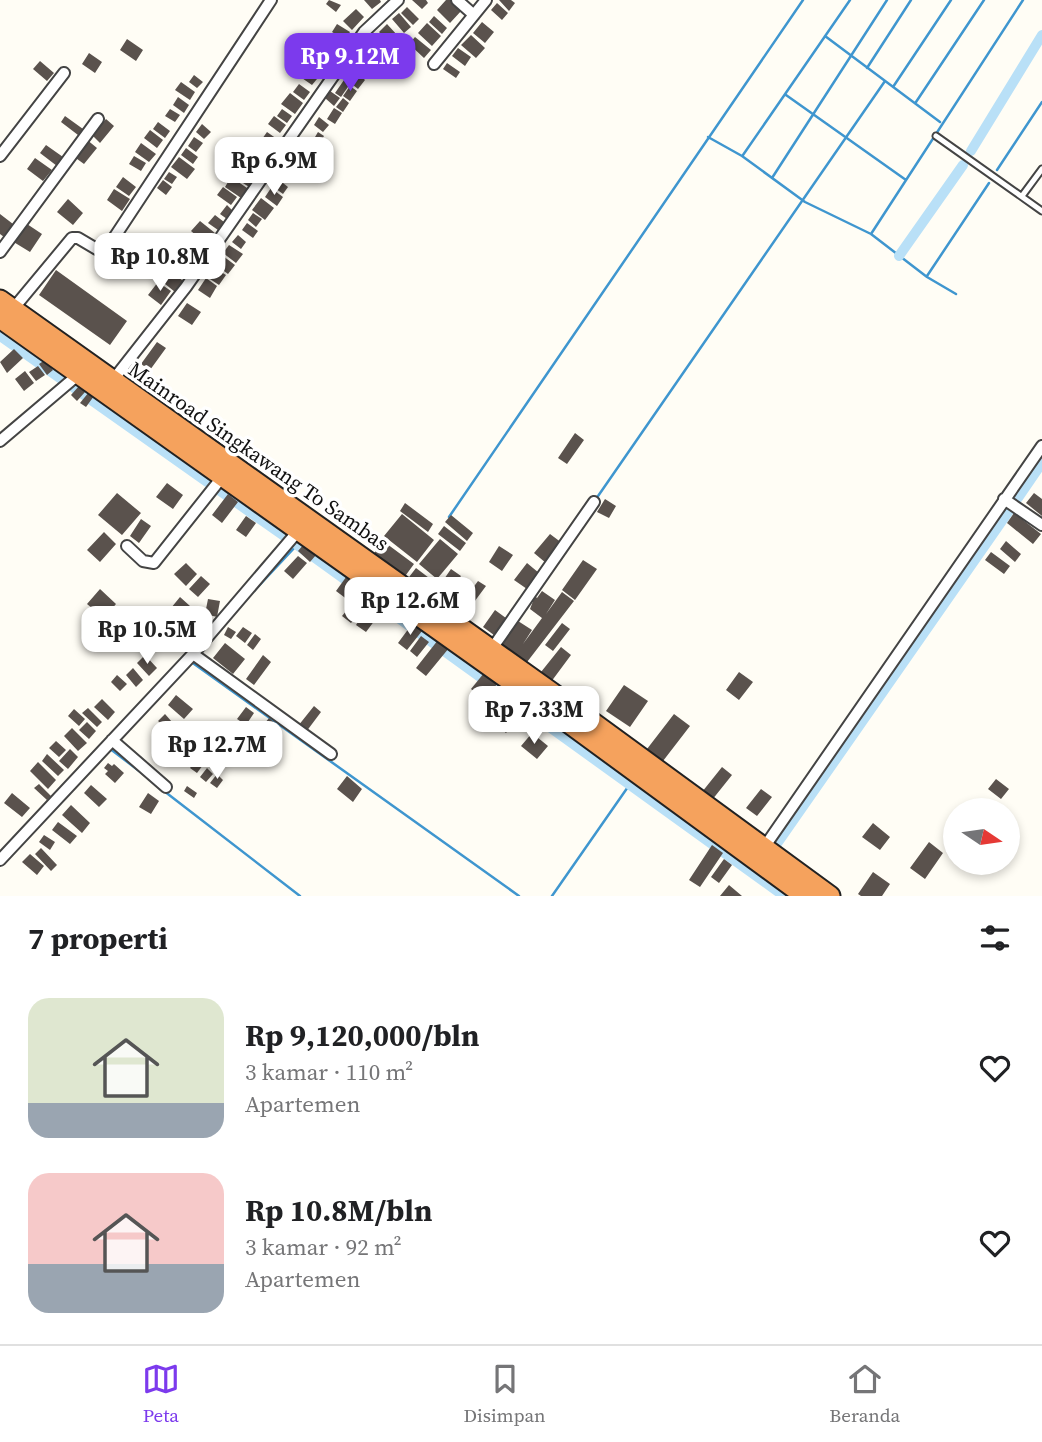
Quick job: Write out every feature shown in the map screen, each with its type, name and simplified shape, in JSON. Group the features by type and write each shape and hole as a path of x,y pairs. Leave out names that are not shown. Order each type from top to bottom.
{"highway":[{"name":"Mainroad Singkawang To Sambas","path":"4,309 79,374 223,476 279,507 299,530 513,674 760,853 830,896"},
{"name":"Mainroad Singkawang To Sambas","path":"4,309 113,380 279,507 491,650 513,674"},
{"name":"Mainroad Singkawang To Sambas","path":"760,853 805,896"}],"street":[{"path":"4,309 72,238 78,237 100,251 106,250 271,0"},
{"path":"113,380 186,287 364,32 398,0"},
{"path":"457,0 474,15"},
{"path":"434,64 486,0"},
{"path":"0,156 64,72"},
{"path":"0,252 98,119"},
{"path":"0,441 79,374"},
{"path":"760,853 1042,446"},
{"path":"127,546 143,561 154,563 223,476"},
{"path":"1004,499 1042,525"},
{"path":"491,650 594,502"},
{"path":"0,860 193,654 299,530"},
{"path":"193,654 331,754"},
{"path":"111,740 166,787"}],"lane":[{"path":"936,136 1042,211"},
{"path":"1022,197 1042,169"}],"building":[{"path":"329,0 341,5 336,12 326,4"},
{"path":"364,0 380,0 381,2 372,9"},
{"path":"412,0 426,0 428,3 422,9"},
{"path":"446,0 451,0 462,10 450,23 437,10"},
{"path":"499,0 511,0 515,3 509,11"},
{"path":"497,3 508,13 502,20 491,10"},
{"path":"407,7 419,19 413,25 401,13"},
{"path":"356,9 364,17 352,30 343,21"},
{"path":"399,13 411,27 404,33 392,19"},
{"path":"434,16 447,28 442,34 429,22"},
{"path":"482,22 494,32 485,43 473,33"},
{"path":"427,23 441,36 432,46 418,33"},
{"path":"337,24 350,32 345,40 332,32"},
{"path":"387,24 398,36 390,44 379,32"},
{"path":"330,35 343,45 336,54 323,44"},
{"path":"379,35 389,47 383,53 372,40"},
{"path":"471,35 485,48 476,58 461,45"},
{"path":"415,37 431,50 424,58 409,44"},
{"path":"127,39 143,50 136,61 120,50"},
{"path":"367,45 373,50 366,58 360,53"},
{"path":"321,48 334,57 329,63 316,55"},
{"path":"458,48 471,57 465,66 452,56"},
{"path":"375,50 382,56 375,65 368,60"},
{"path":"89,53 102,62 95,73 82,64"},
{"path":"40,61 54,73 47,81 33,69"},
{"path":"366,61 374,67 369,73 361,67"},
{"path":"447,63 460,72 456,78 443,69"},
{"path":"304,69 317,79 312,85 299,76"},
{"path":"351,70 358,75 352,83 346,78"},
{"path":"194,75 203,82 197,88 189,82"},
{"path":"360,75 365,80 358,89 353,85"},
{"path":"344,80 350,84 341,97 335,93"},
{"path":"181,82 195,92 190,100 175,90"},
{"path":"299,84 310,92 304,100 293,92"},
{"path":"350,86 357,91 350,101 343,96"},
{"path":"330,91 340,98 334,106 325,98"},
{"path":"290,93 303,103 295,114 281,104"},
{"path":"178,97 189,105 184,113 173,105"},
{"path":"343,98 349,103 343,112 336,107"},
{"path":"334,108 342,113 335,124 327,119"},
{"path":"170,109 180,115 175,122 165,116"},
{"path":"282,109 292,116 287,123 277,116"},
{"path":"65,116 83,129 78,135 61,122"},
{"path":"274,116 286,125 280,133 268,124"},
{"path":"319,117 329,125 323,132 314,125"},
{"path":"106,119 114,126 100,143 92,135"},
{"path":"158,122 170,131 165,138 153,129"},
{"path":"202,124 211,132 204,139 196,132"},
{"path":"150,130 163,140 157,148 144,138"},
{"path":"267,132 277,139 271,146 262,139"},
{"path":"318,132 324,136 318,146 312,142"},
{"path":"194,137 203,143 196,152 188,146"},
{"path":"257,138 271,149 262,159 248,149"},
{"path":"86,139 97,148 84,164 73,156"},
{"path":"303,141 315,150 309,156 298,148"},
{"path":"141,143 156,154 149,162 135,152"},
{"path":"46,145 63,157 57,166 40,153"},
{"path":"186,148 198,157 193,164 181,155"},
{"path":"297,150 308,159 302,167 291,158"},
{"path":"250,154 262,163 257,170 245,162"},
{"path":"134,156 146,163 141,171 129,164"},
{"path":"179,157 195,169 187,179 171,167"},
{"path":"35,158 52,170 43,181 27,169"},
{"path":"240,161 258,173 249,187 231,175"},
{"path":"289,161 299,169 293,176 283,167"},
{"path":"169,172 177,177 172,184 164,179"},
{"path":"123,177 136,187 129,196 116,187"},
{"path":"231,177 250,190 244,200 225,187"},
{"path":"278,179 288,187 283,194 272,186"},
{"path":"163,180 172,187 166,195 157,188"},
{"path":"223,187 237,197 231,205 217,195"},
{"path":"271,188 283,197 277,206 265,197"},
{"path":"114,189 130,199 122,211 107,200"},
{"path":"261,198 274,208 265,220 252,210"},
{"path":"68,199 83,213 73,225 57,212"},
{"path":"227,205 233,211 227,219 220,214"},
{"path":"253,213 262,219 256,227 248,220"},
{"path":"0,214 13,224 4,237 0,234"},
{"path":"215,215 224,222 218,230 208,223"},
{"path":"200,221 215,233 206,244 191,231"},
{"path":"24,222 42,234 30,252 12,241"},
{"path":"247,223 258,231 253,238 242,230"},
{"path":"190,234 206,244 200,255 183,244"},
{"path":"238,235 246,242 241,249 232,242"},
{"path":"229,245 243,254 236,263 223,253"},
{"path":"219,253 235,265 228,274 212,262"},
{"path":"175,256 188,265 182,274 169,265"},
{"path":"213,267 226,275 219,285 207,277"},
{"path":"167,268 183,281 175,292 159,279"},
{"path":"56,270 127,321 110,345 39,295"},
{"path":"206,278 217,286 210,298 198,290"},
{"path":"158,282 171,291 161,305 148,295"},
{"path":"187,303 201,312 192,325 178,316"},
{"path":"157,342 166,348 150,370 141,364"},
{"path":"14,349 23,358 7,373 0,362"},
{"path":"45,360 53,370 47,375 39,364"},
{"path":"38,366 45,375 36,381 29,372"},
{"path":"25,371 34,383 24,391 15,379"},
{"path":"79,386 85,392 77,401 71,395"},
{"path":"89,392 94,396 86,407 80,403"},
{"path":"575,433 584,440 567,464 558,458"},
{"path":"167,483 183,495 173,509 156,497"},
{"path":"117,493 141,513 122,535 98,515"},
{"path":"1034,493 1042,499 1042,516 1026,503"},
{"path":"228,494 238,502 222,523 212,515"},
{"path":"605,499 616,506 609,518 597,512"},
{"path":"405,503 433,524 428,532 400,511"},
{"path":"1014,513 1041,534 1033,544 1007,523"},
{"path":"402,514 434,540 417,562 384,536"},
{"path":"451,515 473,533 467,541 445,522"},
{"path":"246,516 256,523 246,537 236,530"},
{"path":"141,519 151,526 139,543 130,536"},
{"path":"444,526 466,543 460,551 438,534"},
{"path":"104,532 116,544 100,562 87,550"},
{"path":"550,534 562,543 546,563 534,553"},
{"path":"440,539 458,554 437,579 419,564"},
{"path":"383,541 414,564 403,579 372,556"},
{"path":"1006,541 1021,554 1015,562 1000,549"},
{"path":"304,544 316,555 310,562 298,551"},
{"path":"499,546 513,555 502,571 489,562"},
{"path":"991,552 1010,566 1004,574 985,560"},
{"path":"298,556 307,563 293,579 284,571"},
{"path":"583,560 597,569 575,600 562,590"},
{"path":"186,563 197,574 186,586 174,574"},
{"path":"527,563 539,573 527,589 514,580"},
{"path":"416,568 437,584 427,597 406,581"},
{"path":"451,569 461,576 441,605 431,598"},
{"path":"349,573 362,583 348,600 336,591"},
{"path":"201,576 210,584 198,597 189,589"},
{"path":"478,581 486,586 466,613 458,608"},
{"path":"100,589 116,604 104,618 87,604"},
{"path":"542,591 555,600 546,614 562,592 574,601 524,666 498,649 518,621 532,630 523,644 542,618 530,609 535,596 537,598"},
{"path":"180,597 190,606 182,616 171,608"},
{"path":"357,598 366,605 351,623 342,616"},
{"path":"208,599 220,601 217,617 205,614"},
{"path":"495,610 510,621 498,638 483,627"},
{"path":"194,611 202,618 193,629 184,622"},
{"path":"365,612 375,620 366,632 356,625"},
{"path":"167,616 176,624 171,629 162,621"},
{"path":"562,623 570,629 553,651 545,645"},
{"path":"412,624 422,631 407,650 398,643"},
{"path":"228,627 236,632 231,639 224,635"},
{"path":"243,627 252,633 245,643 236,636"},
{"path":"163,629 175,639 168,647 156,637"},
{"path":"255,634 261,639 253,650 247,645"},
{"path":"421,636 429,642 417,657 410,651"},
{"path":"438,640 449,648 426,676 416,668"},
{"path":"225,643 245,659 233,674 213,658"},
{"path":"561,647 571,655 548,686 537,677"},
{"path":"145,655 157,668 149,676 137,663"},
{"path":"263,655 271,662 254,685 246,679"},
{"path":"133,668 143,680 136,687 126,675"},
{"path":"739,672 753,682 739,700 726,690"},
{"path":"484,673 497,684 485,700 471,689"},
{"path":"117,675 127,684 120,691 111,682"},
{"path":"624,685 648,701 630,727 606,711"},
{"path":"500,688 509,695 495,713 486,706"},
{"path":"176,695 193,709 184,719 168,705"},
{"path":"102,699 115,712 108,720 94,707"},
{"path":"507,703 521,715 506,733 492,721"},
{"path":"314,706 321,712 306,732 298,726"},
{"path":"246,707 254,713 246,725 237,719"},
{"path":"88,708 102,722 97,727 82,713"},
{"path":"74,709 85,719 79,726 68,716"},
{"path":"165,714 172,722 166,728 158,721"},
{"path":"674,714 690,726 663,761 647,749"},
{"path":"269,718 280,727 267,743 256,734"},
{"path":"87,722 96,731 89,739 79,730"},
{"path":"72,728 87,743 78,751 64,736"},
{"path":"211,729 217,735 209,745 202,739"},
{"path":"532,733 548,746 537,759 521,746"},
{"path":"164,738 172,745 166,752 158,746"},
{"path":"56,741 66,750 59,757 49,748"},
{"path":"175,746 181,751 174,759 169,755"},
{"path":"70,749 78,757 68,769 59,761"},
{"path":"185,753 193,759 186,767 179,761"},
{"path":"47,754 64,770 58,776 42,761"},
{"path":"196,760 203,765 197,773 190,768"},
{"path":"38,762 56,780 48,789 30,771"},
{"path":"108,763 112,766 114,764 124,773 115,783 105,774 108,771 104,768"},
{"path":"722,767 732,775 712,800 702,792"},
{"path":"207,768 213,774 206,782 200,777"},
{"path":"217,774 223,780 217,788 210,783"},
{"path":"347,776 362,789 353,802 337,789"},
{"path":"996,779 1009,789 1000,798 988,789"},
{"path":"39,784 51,796 47,800 34,788"},
{"path":"91,785 107,799 99,807 84,793"},
{"path":"187,786 197,793 194,798 184,791"},
{"path":"761,789 772,797 757,816 746,808"},
{"path":"12,793 30,808 22,817 4,803"},
{"path":"148,793 159,801 151,814 139,807"},
{"path":"71,805 90,823 82,833 62,815"},
{"path":"58,822 77,836 70,844 52,830"},
{"path":"873,823 890,837 880,850 862,837"},
{"path":"44,835 55,842 50,850 39,842"},
{"path":"929,842 943,853 925,879 910,868"},
{"path":"712,845 723,853 700,887 689,880"},
{"path":"41,848 57,865 51,871 35,854"},
{"path":"30,854 44,866 37,875 22,862"},
{"path":"724,859 732,865 719,883 711,877"},
{"path":"873,872 890,884 882,896 861,896 858,894"},
{"path":"729,885 742,896 720,896"}],"waterway":[{"path":"449,517 803,0"},
{"path":"743,155 850,0"},
{"path":"772,178 887,0"},
{"path":"867,68 911,0"},
{"path":"893,87 951,0"},
{"path":"916,102 984,0"},
{"path":"871,234 1023,0"},
{"path":"971,151 1042,35"},
{"path":"825,36 940,122"},
{"path":"596,499 885,81"},
{"path":"786,95 906,180"},
{"path":"997,170 1042,102"},
{"path":"708,137 742,156 805,202 871,234 927,277 956,294"},
{"path":"899,256 963,165"},
{"path":"927,276 989,183"},
{"path":"0,336 61,379"},
{"path":"74,388 207,482"},
{"path":"1018,498 1042,463"},
{"path":"220,491 284,536"},
{"path":"774,848 1009,511"},
{"path":"252,593 297,545"},
{"path":"297,545 784,896"},
{"path":"190,661 519,896"},
{"path":"109,748 151,780"},
{"path":"552,896 630,784"},
{"path":"164,791 300,896"}]}
